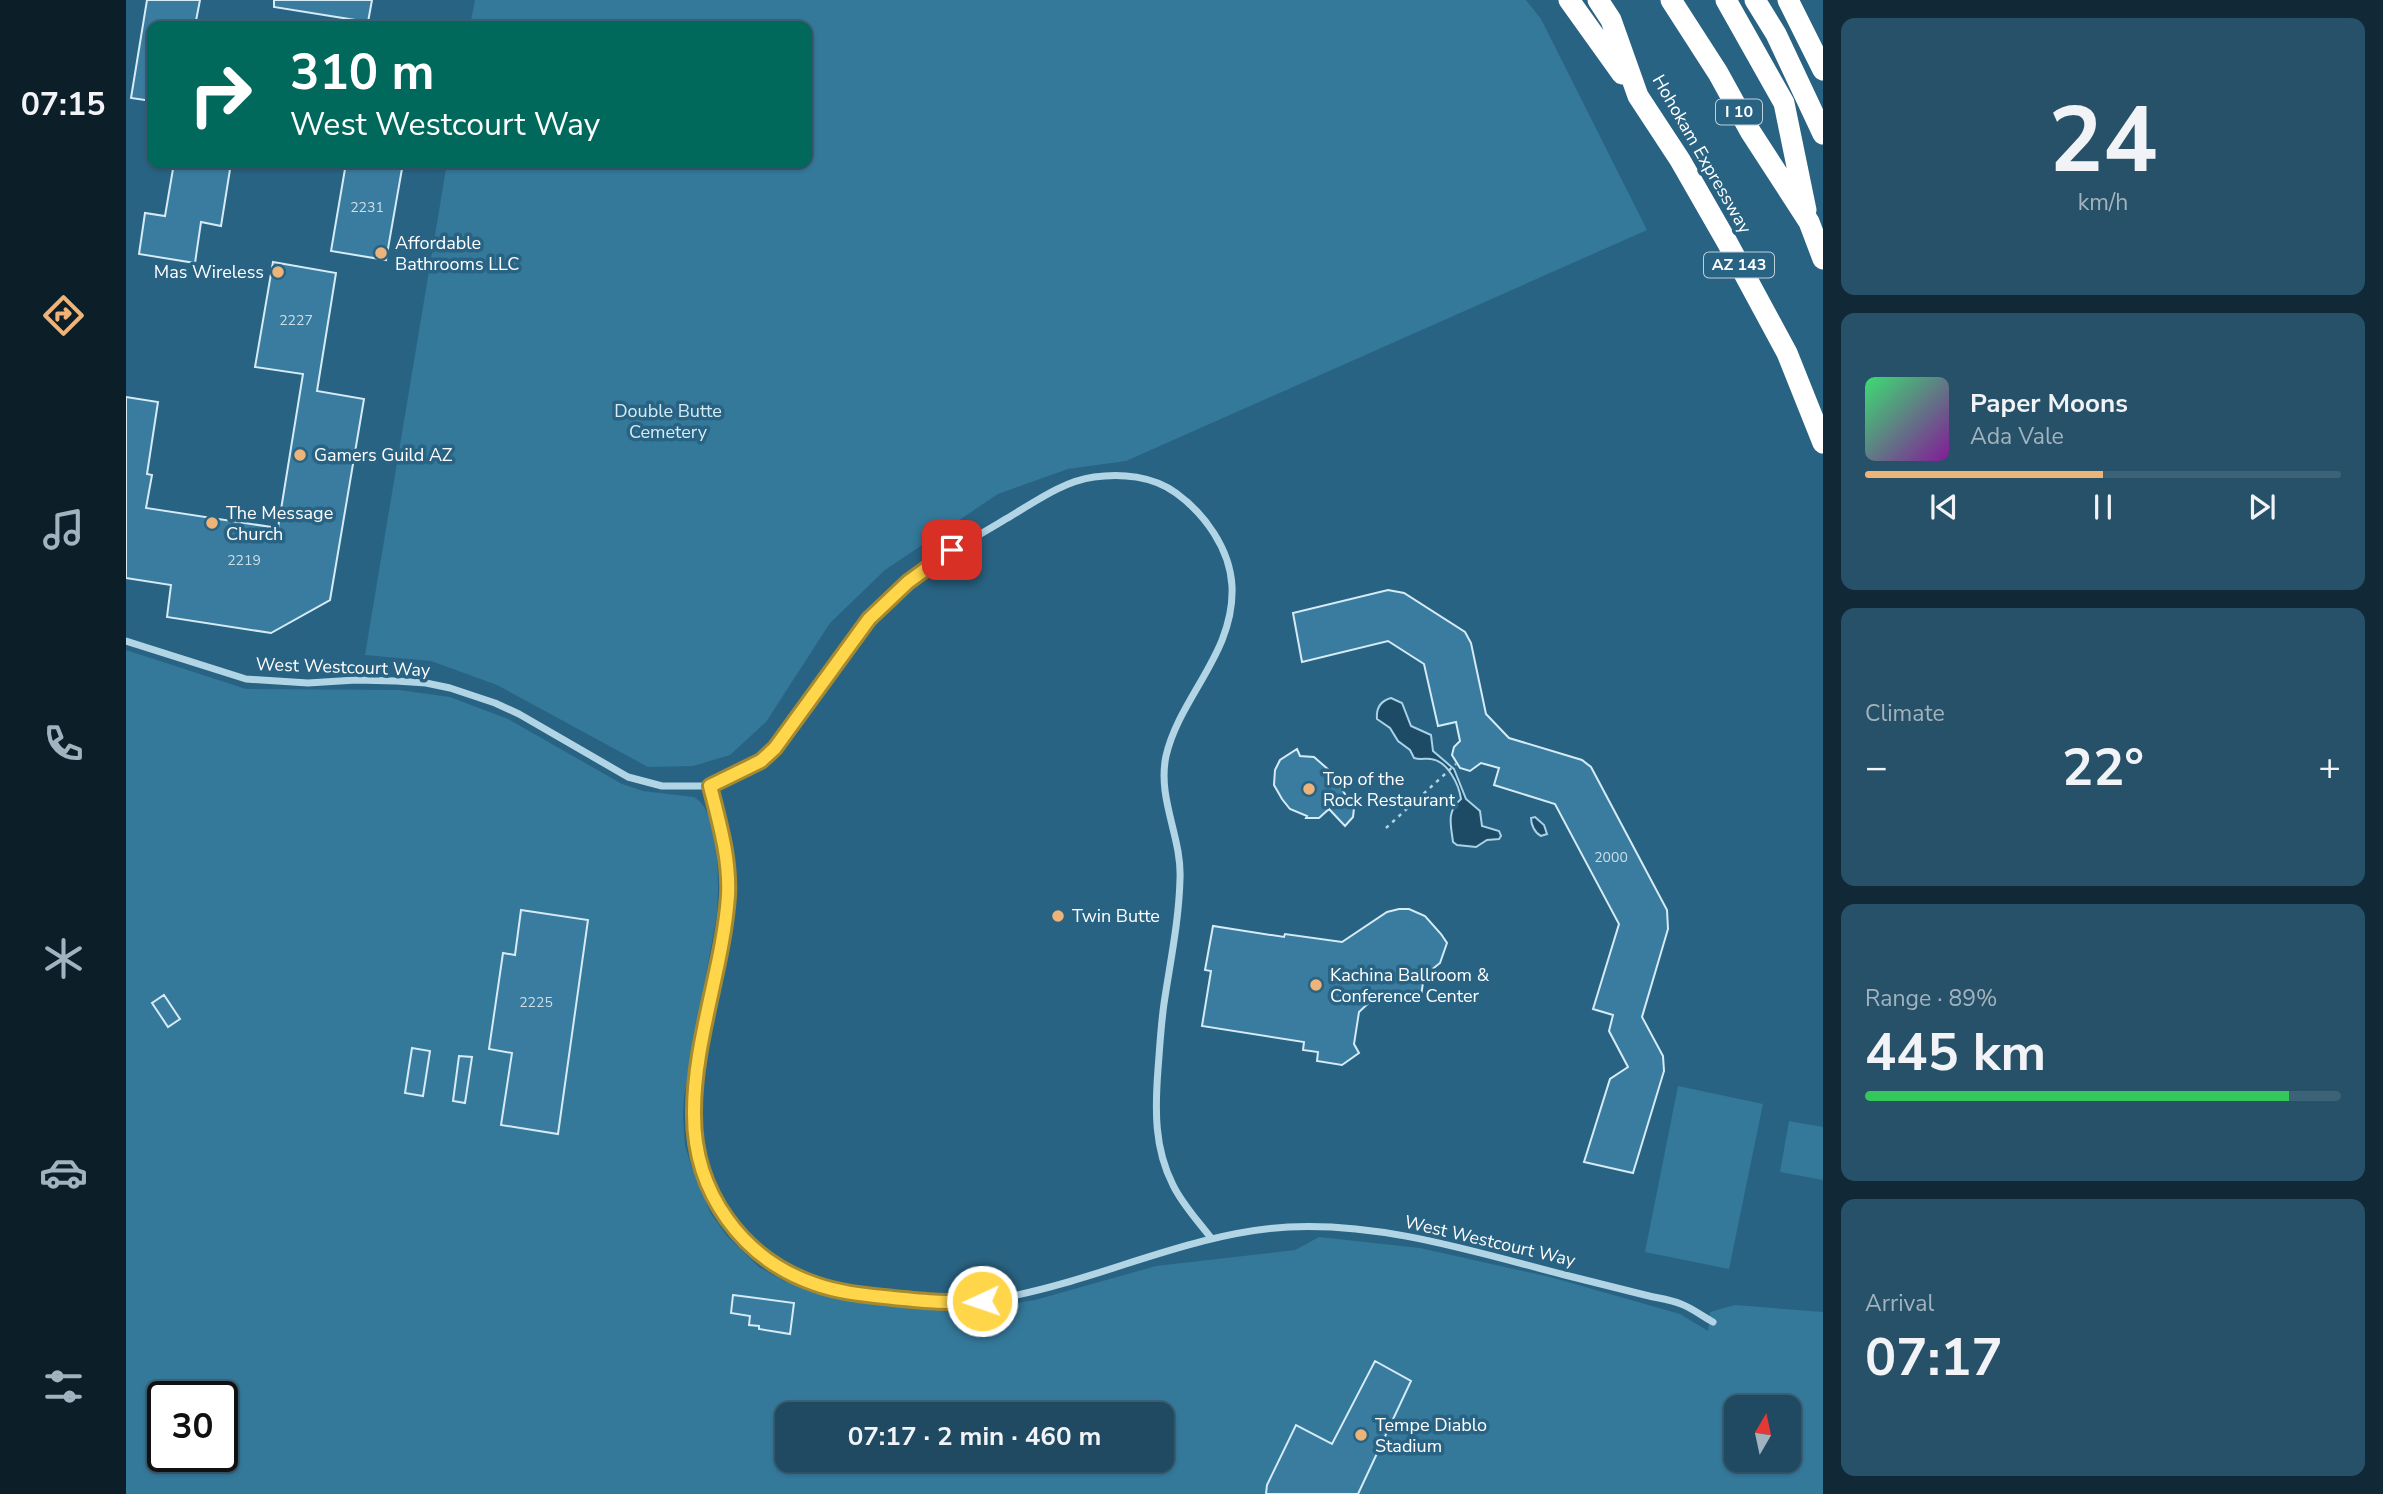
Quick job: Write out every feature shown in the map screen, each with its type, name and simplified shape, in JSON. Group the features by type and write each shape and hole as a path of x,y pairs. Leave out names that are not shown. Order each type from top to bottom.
{"highway":[{"path":"1569,0 1638,96"},
{"name":"Hohokam Expressway","path":"1598,0 1611,20 1638,96 1679,160 1787,353 1823,443"},
{"name":"I 10","path":"1671,0 1717,73 1749,131 1809,222 1823,259"},
{"path":"1726,0 1784,103 1809,222"},
{"path":"1755,0 1776,34 1823,134"},
{"path":"1788,0 1823,70"}],"street":[{"name":"West Westcourt Way","path":"126,641 246,679 285,682 397,681 450,688 519,714 628,777 662,786 710,786 761,761 775,748 869,619 908,582 952,550 1047,494 1091,477 1129,475 1169,488 1188,502 1216,535 1232,585 1222,642 1172,737 1163,774 1167,806 1177,840 1180,879 1164,1001 1155,1104 1158,1145 1173,1186 1211,1238"},
{"name":"West Westcourt Way","path":"710,786 726,853 728,894 697,1070 694,1119 696,1146 708,1187 722,1213 748,1245 770,1263 816,1284 863,1294 967,1302 1042,1289 1228,1234 1287,1227 1317,1227 1433,1241 1680,1304 1713,1322"}],"path":[{"path":"1386,828 1457,764"}],"green space":[{"name":"Double Butte Cemetery","path":"475,0 1526,0 1541,19 1647,230 1126,461 1068,469 998,494 885,570 830,623 766,722 730,755 693,766 648,767 497,685 431,661 365,655 446,168 812,168 812,21 471,21"},
{"path":"126,650 246,689 399,690 450,697 508,719 622,784 643,791 694,797 703,805 714,833 718,902 684,1097 685,1145 710,1212 727,1236 759,1267 784,1281 841,1300 931,1309 988,1308 1035,1300 1156,1266 1295,1250 1319,1237 1420,1248 1550,1277 1680,1314 1708,1331 1710,1312 1735,1305 1823,1312 1823,1494 126,1494"},
{"path":"1678,1086 1763,1104 1729,1269 1645,1252"},
{"path":"1789,1121 1823,1127 1823,1180 1780,1172"}],"shaded area":[{"path":"1391,698 1402,703 1411,726 1431,735 1433,751 1454,769 1466,799 1480,811 1482,826 1499,831 1499,839 1487,840 1476,847 1453,842 1451,814 1461,799 1458,787 1443,764 1431,759 1414,758 1390,728 1377,719 1380,706"},
{"path":"1535,817 1544,825 1547,834 1541,836 1535,831 1531,818"}],"building":[{"path":"147,0 200,0 196,21 147,21 147,100 131,98"},
{"path":"274,0 372,0 368,21 274,7"},
{"path":"173,168 230,168 221,226 201,222 195,263 139,254 145,213 165,216"},
{"path":"345,168 402,168 386,260 331,251"},
{"path":"273,262 336,273 317,391 364,399 330,600 271,633 167,617 171,585 126,578 126,397 158,402 147,474 152,475 146,508 278,528 303,374 255,367"},
{"path":"1388,590 1404,593 1465,632 1471,643 1486,714 1509,738 1582,760 1591,767 1667,910 1668,929 1642,1017 1663,1056 1664,1071 1633,1173 1584,1162 1610,1079 1628,1067 1609,1031 1613,1015 1593,1009 1619,924 1555,804 1494,785 1499,768 1481,763 1470,771 1460,768 1452,755 1454,747 1460,741 1456,722 1438,726 1424,664 1388,641 1302,662 1293,613"},
{"name":"Top of the Rock Restaurant","path":"1297,749 1300,756 1314,757 1330,771 1354,808 1353,817 1345,826 1329,809 1319,818 1306,818 1307,816 1290,809 1282,799 1274,785 1275,770 1280,760"},
{"name":"Kachina Ballroom & Conference Center","path":"1409,909 1425,916 1441,934 1447,943 1440,963 1424,976 1420,1003 1374,998 1359,1012 1354,1044 1359,1053 1342,1065 1317,1061 1318,1052 1303,1050 1304,1042 1202,1026 1211,971 1205,970 1213,926 1284,937 1285,934 1342,942 1387,912"},
{"path":"521,910 588,920 558,1134 501,1125 512,1053 489,1049 503,953 515,955"},
{"path":"164,995 180,1019 168,1027 152,1003"},
{"path":"412,1048 430,1051 423,1096 405,1093"},
{"path":"459,1056 472,1057 465,1103 453,1101"},
{"path":"733,1295 794,1303 790,1334 759,1329 759,1326 749,1325 750,1316 731,1313"},
{"name":"Tempe Diablo Stadium","path":"1375,1361 1411,1381 1358,1494 1266,1494 1267,1485 1296,1425 1332,1444"}],"place":[{"name":"Affordable Bathrooms LLC","path":"381,253"},
{"name":"Mas Wireless","path":"278,272"},
{"name":"Gamers Guild AZ","path":"300,455"},
{"name":"The Message Church","path":"212,523"},
{"name":"Top of the Rock Restaurant","path":"1309,789"},
{"name":"Twin Butte","path":"1058,916"},
{"name":"Kachina Ballroom & Conference Center","path":"1316,985"},
{"name":"Tempe Diablo Stadium","path":"1361,1435"}],"route":[{"path":"952,550 908,582 869,619 775,748 761,761 710,786 726,853 728,894 697,1070 694,1119 696,1146 708,1187 734,1230 770,1263 792,1275 841,1291 945,1302 982,1301"}]}
